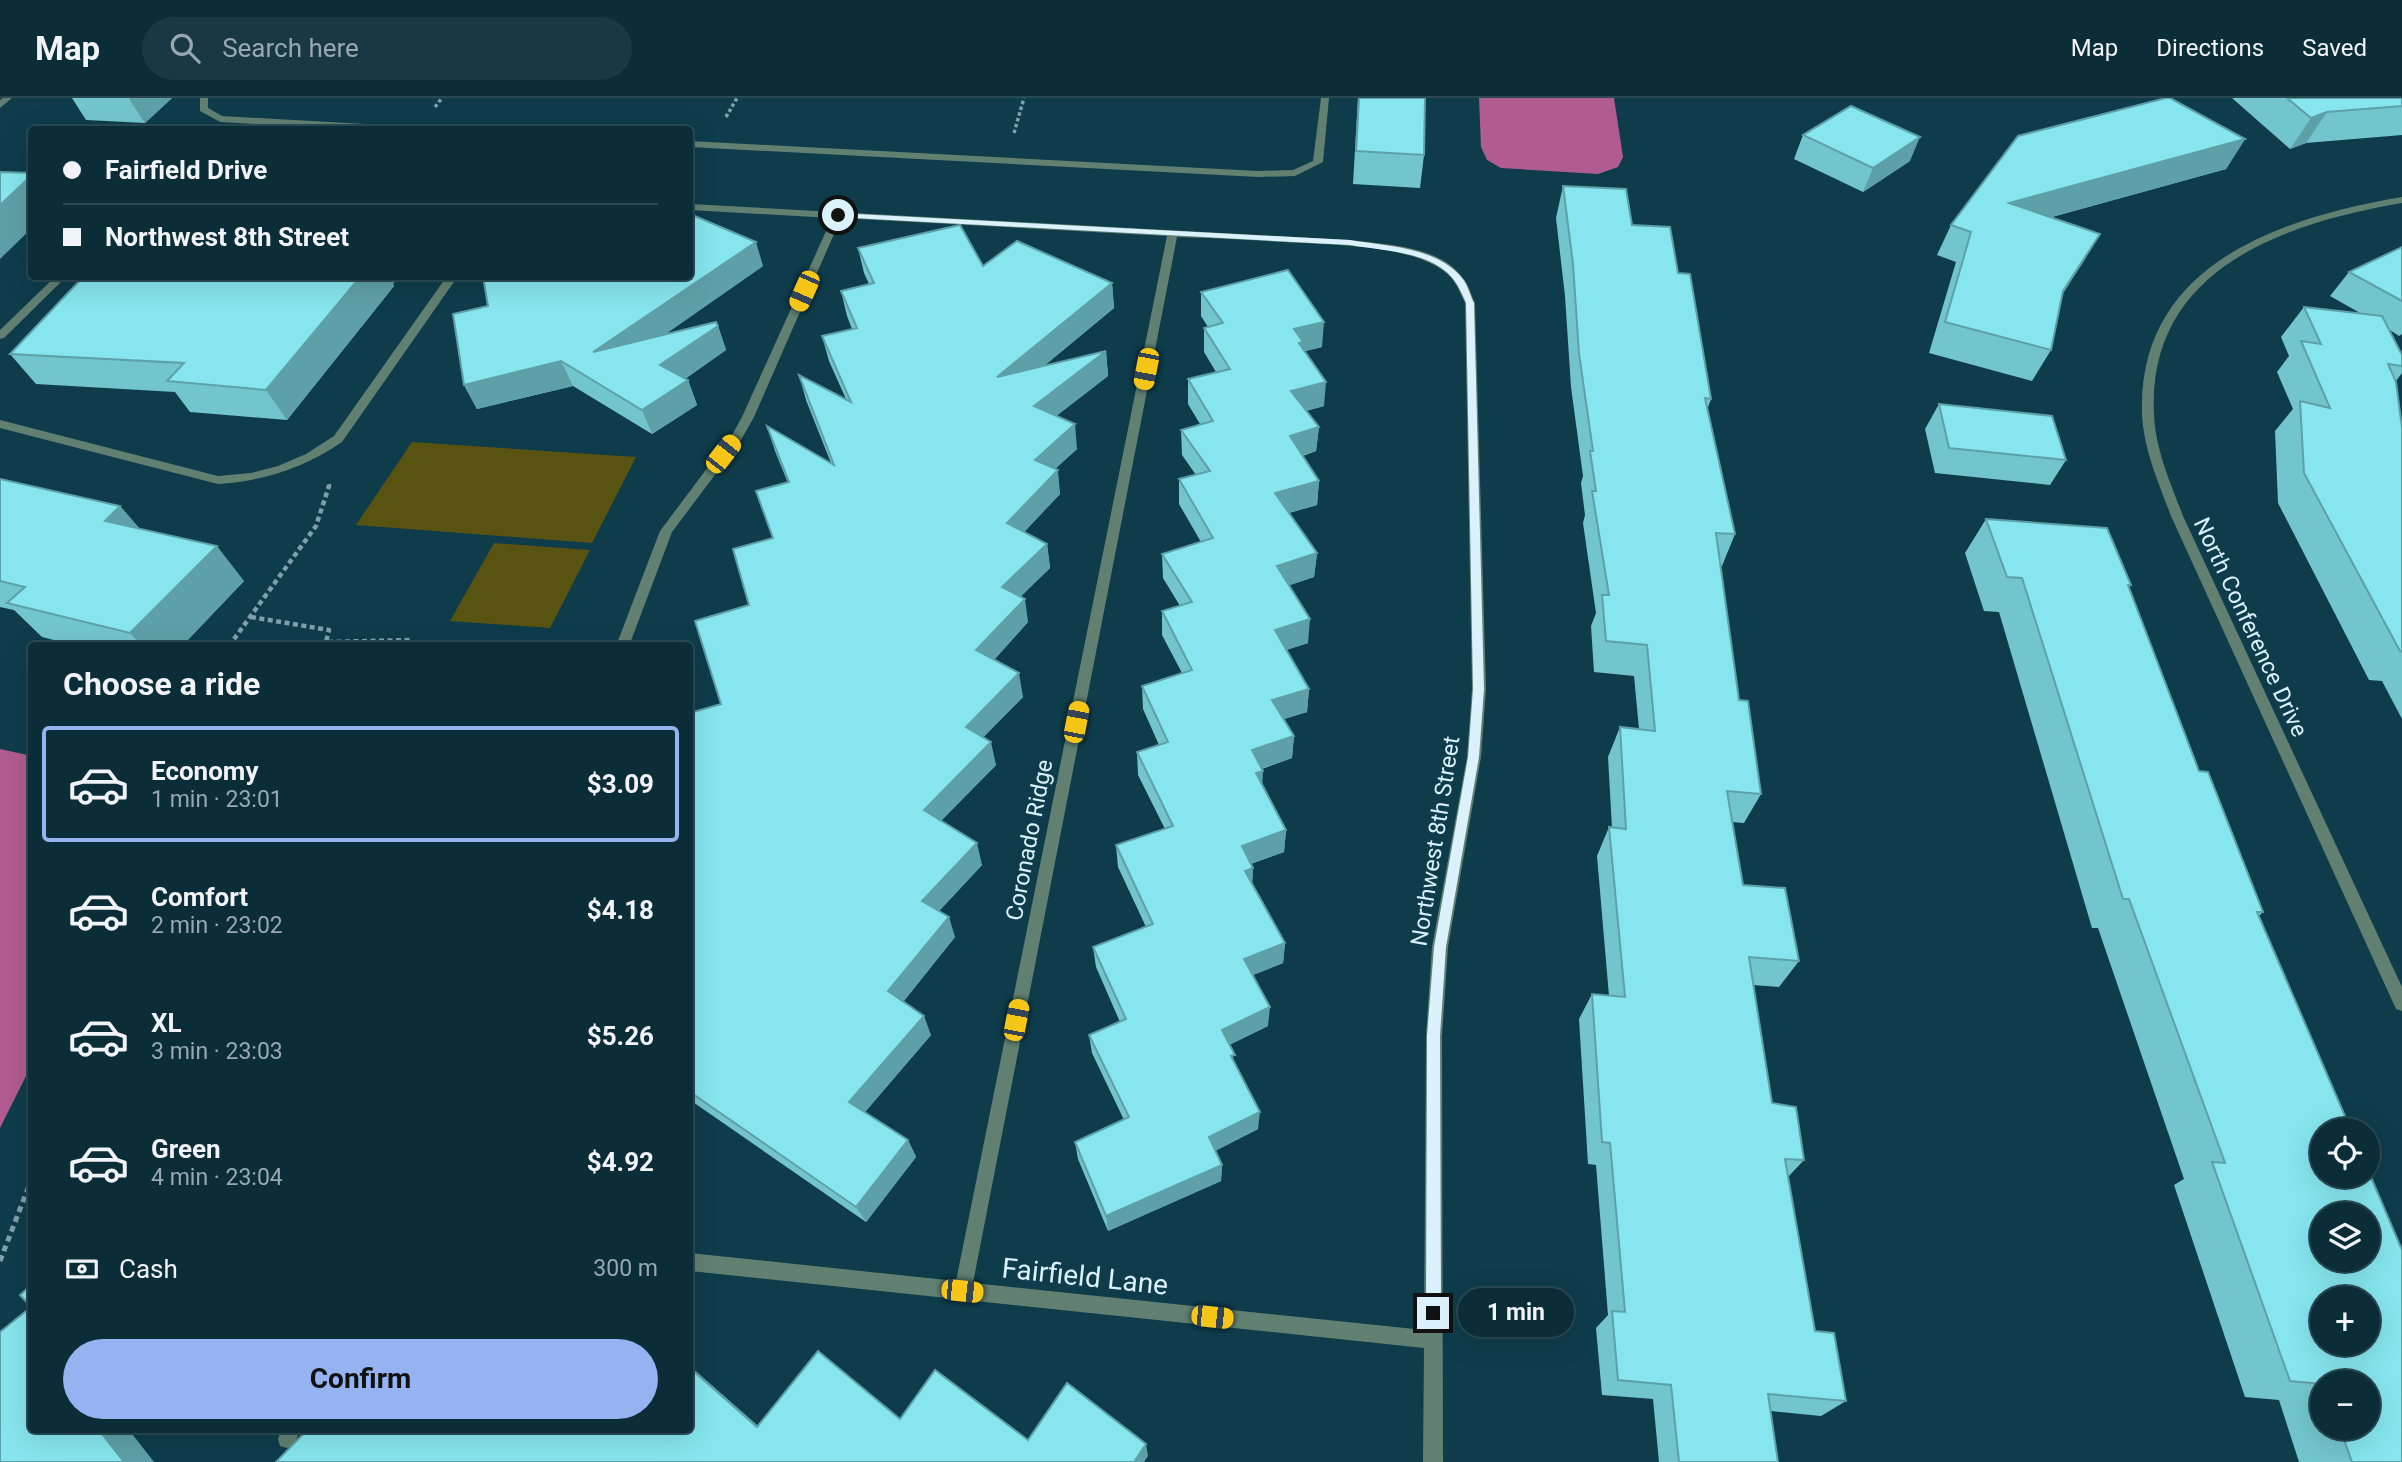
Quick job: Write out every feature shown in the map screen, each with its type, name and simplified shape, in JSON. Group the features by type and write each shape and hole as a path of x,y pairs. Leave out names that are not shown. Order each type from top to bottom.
{"street":[{"path":"0,105 8,98"},
{"path":"204,98 204,109 220,119 346,126"},
{"path":"693,144 1258,174 1295,173 1318,162 1325,98"},
{"name":"North Conference Drive","path":"2402,200 2344,209 2295,223 2251,242 2214,267 2185,295 2163,328 2151,368 2148,411 2156,461 2177,516 2402,1004"},
{"path":"693,207 1173,233"},
{"path":"624,642 666,531 737,437 748,417 838,215"},
{"name":"Northwest 8th Street","path":"1173,233 1350,243 1418,254 1441,264 1459,279 1470,303 1479,689 1474,757 1440,947 1434,1036 1433,1462"},
{"name":"Coronado Ridge","path":"962,1291 1173,233"},
{"path":"0,336 58,280"},
{"path":"0,424 218,480 250,478 283,470 320,452 338,439 450,280"},
{"name":"Fairfield Lane","path":"693,1262 1433,1340"}],"path":[{"path":"232,642 316,526 329,486 320,452"},
{"path":"250,617 329,630 326,642 410,640 409,642"},
{"path":"0,1261 28,1188"}],"shaded area":[{"path":"1479,98 1614,98 1623,157 1618,167 1598,174 1501,168 1487,160 1481,147"},
{"path":"412,442 636,457 592,543 356,525"},
{"path":"494,543 590,550 550,628 450,621"},
{"path":"0,749 28,755 28,1072 0,1128"}],"building":[{"path":"1359,98 1425,98 1424,155 1356,151"},
{"path":"2166,98 2245,139 2009,203 2100,234 2063,291 2051,350 1945,322 1971,232 1951,225 2018,136"},
{"path":"2287,98 2402,98 2402,106 2327,112 2311,118"},
{"path":"1851,106 1920,137 1873,168 1803,135"},
{"path":"0,172 28,173 28,179 0,205"},
{"path":"1563,186 1626,189 1632,225 1670,227 1678,273 1690,274 1711,399 1705,398 1735,534 1716,533 1739,700 1748,701 1761,794 1727,791 1743,885 1785,888 1799,961 1749,957 1772,1103 1796,1107 1804,1160 1785,1159 1815,1331 1834,1333 1846,1401 1768,1394 1778,1462 1679,1462 1671,1385 1618,1380 1612,1311 1625,1312 1610,1143 1602,1142 1592,994 1625,997 1609,827 1626,829 1620,727 1655,731 1647,645 1606,641 1602,595 1609,595 1592,491 1596,491 1590,451 1593,451 1579,354 1573,264"},
{"path":"693,215 756,242 593,352 716,322 718,326 660,365 688,380 642,410 561,361 464,385 453,314 488,306 484,280 693,280"},
{"path":"960,225 983,266 1017,241 1112,283 997,377 1106,351 1034,406 1075,424 1035,460 1058,470 1007,523 1047,544 1002,587 1025,599 976,650 1019,673 966,727 991,742 924,810 977,843 922,901 949,917 888,991 924,1016 849,1102 908,1140 856,1207 693,1094 693,712 721,704 695,621 749,605 733,549 773,538 756,491 789,482 767,426 834,465 799,375 851,402 822,336 857,328 841,291 874,283 858,248"},
{"path":"2402,247 2402,301 2349,272"},
{"path":"1288,270 1324,322 1294,329 1303,342 1299,343 1326,382 1291,391 1319,427 1290,436 1319,481 1275,493 1317,553 1277,566 1310,619 1275,630 1309,689 1272,700 1294,736 1252,750 1263,771 1256,773 1286,830 1242,846 1253,868 1245,871 1285,943 1244,959 1270,1007 1222,1030 1235,1055 1231,1056 1260,1112 1209,1137 1222,1165 1106,1216 1075,1142 1129,1117 1089,1035 1126,1019 1093,947 1153,924 1116,845 1173,826 1137,752 1168,742 1142,686 1192,670 1162,611 1192,602 1162,554 1213,538 1179,479 1210,471 1181,430 1213,421 1188,379 1230,369 1204,328 1223,323 1201,292"},
{"path":"80,280 358,280 266,390 167,381 184,363 10,354"},
{"path":"2304,307 2382,316 2402,355 2402,366 2388,364 2396,382 2402,428 2402,652 2304,473 2300,401 2330,408 2301,341 2321,344"},
{"path":"1939,404 2052,416 2066,460 1949,448"},
{"path":"0,479 120,506 105,521 217,546 130,633 7,603 25,587 0,581"},
{"path":"1986,519 2107,528 2131,585 2128,585 2199,771 2208,772 2263,912 2257,912 2346,1118 2310,1118 2310,1188 2376,1188 2402,1250 2402,1462 2352,1462 2344,1440 2380,1440 2380,1370 2310,1370 2310,1383 2290,1381 2212,1162 2225,1163 2129,899 2123,899 2022,578 2007,577"},
{"path":"28,1288 28,1304 20,1295"},
{"path":"28,1309 28,1433 101,1433 124,1462 0,1462 0,1332"},
{"path":"818,1351 900,1419 935,1370 1028,1440 1067,1383 1146,1444 1134,1462 276,1462 304,1433 693,1433 693,1371 757,1427"}],"route":[{"path":"838,215 1350,243 1418,254 1441,264 1459,279 1470,303 1479,689 1474,757 1440,947 1434,1036 1433,1313"}]}
